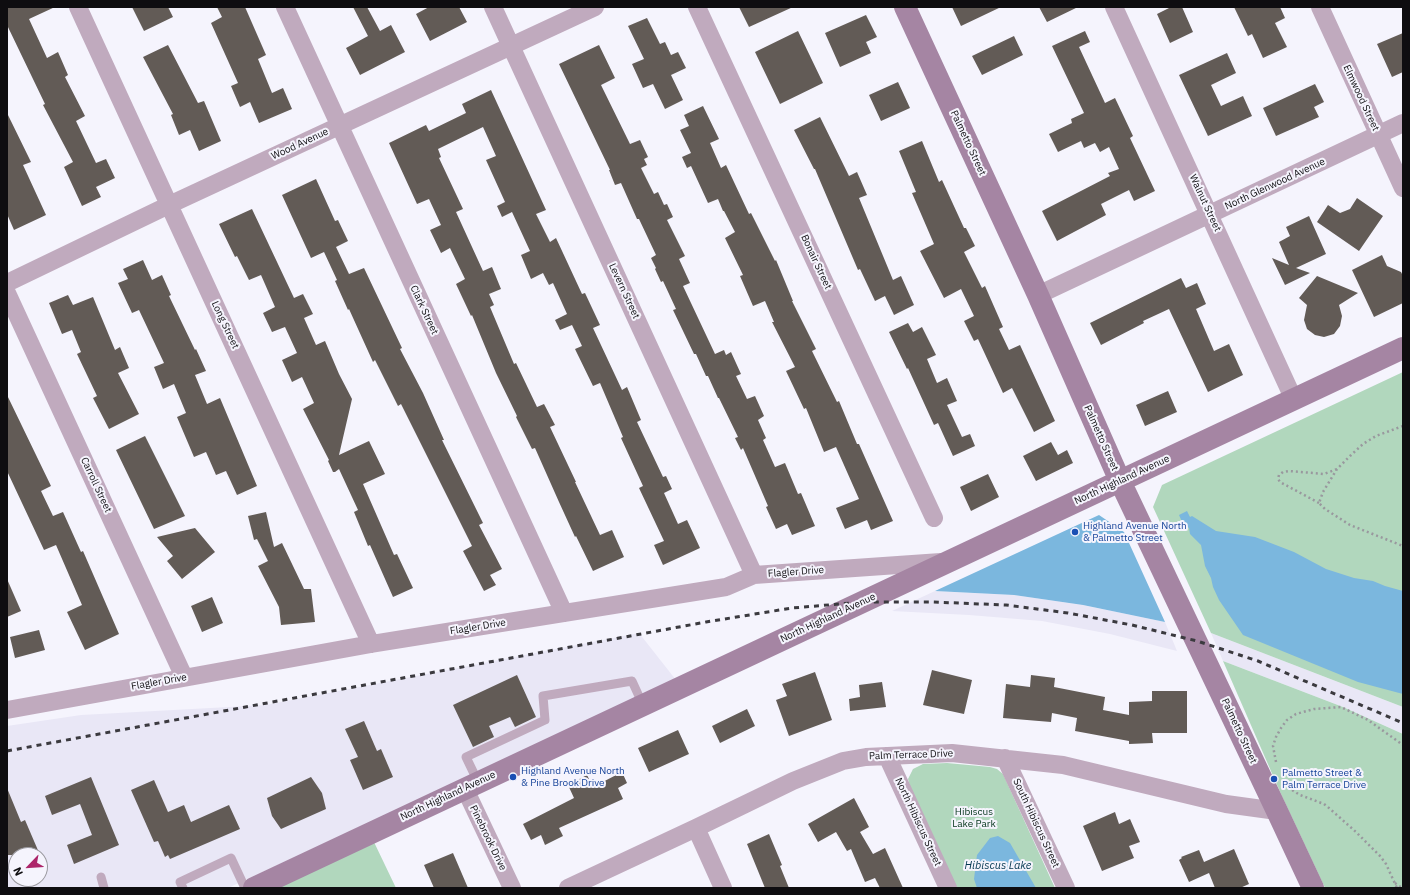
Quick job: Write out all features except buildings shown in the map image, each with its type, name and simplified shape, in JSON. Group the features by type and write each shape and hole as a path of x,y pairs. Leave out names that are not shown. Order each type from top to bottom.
{"street":[{"name":"Long Street","path":"78,7 371,644"},
{"name":"Clark Street","path":"285,7 564,613"},
{"name":"Levern Street","path":"493,7 754,575"},
{"name":"Wood Avenue","path":"7,283 169,205 595,7"},
{"name":"Bonair Street","path":"697,7 934,518"},
{"name":"Palmetto Street","path":"905,7 1038,295 1120,481 1312,888"},
{"name":"Walnut Street","path":"1114,7 1294,400"},
{"name":"Elmwood Street","path":"1320,7 1403,188"},
{"name":"North Glenwood Avenue","path":"1038,295 1403,123"},
{"name":"Carroll Street","path":"7,292 184,677"},
{"name":"North Highland Avenue","path":"254,888 1403,348"},
{"name":"Flagler Drive","path":"7,710 371,644 726,587 754,575 950,562"},
{"name":"Palm Terrace Drive","path":"568,888 793,781 843,761 866,757 952,753 1063,765 1226,804 1277,811"},
{"name":"North Hibiscus Street","path":"887,756 948,888"},
{"name":"South Hibiscus Street","path":"1005,758 1066,888"},
{"name":"Pinebrook Drive","path":"471,785 512,888"},
{"path":"696,828 723,888"}],"lane":[{"path":"471,785 466,757 545,720 543,696 632,681 643,705"},
{"path":"183,888 180,882 231,858 245,888"},
{"path":"101,877 104,888"}],"path":[{"path":"1319,503 1323,492 1337,469 1363,444 1376,436 1403,426"},
{"path":"1337,469 1324,474 1289,471 1283,472 1279,475 1278,479 1280,482 1319,503 1324,509 1350,525 1403,546"},
{"path":"1276,764 1274,746 1276,737 1281,728 1287,720 1296,714 1314,708 1341,707 1368,720 1403,745"},
{"path":"1284,781 1292,790 1300,795 1324,804 1356,832 1380,856 1397,888"},
{"path":"1395,882 1402,888"}],"shaded area":[{"path":"935,591 1014,595 1083,605 1165,622 1177,651 1110,634 1042,621 892,611"},
{"path":"639,633 676,680 228,888 7,888 7,726 81,715 266,705"},
{"path":"1211,633 1403,707 1403,734 1343,707 1223,661"}],"green space":[{"path":"1403,372 1403,707 1211,633 1153,507 1162,485"},
{"path":"1223,661 1343,707 1403,734 1403,888 1325,888 1281,794"},
{"name":"Hibiscus Lake Park","path":"947,763 990,767 997,769 1003,774 1055,888 957,888 911,790 908,779 913,769 923,764"},
{"path":"373,840 396,888 273,888"}],"water":[{"path":"1187,511 1190,517 1192,516 1216,531 1255,537 1294,552 1326,569 1354,578 1373,581 1403,591 1403,694 1358,682 1243,635 1219,600 1205,566 1201,545 1190,534 1189,528 1183,524 1179,515"},
{"path":"1099,515 1124,532 1165,622 1083,605 1014,595 935,591"},
{"name":"Hibiscus Lake","path":"998,836 1010,843 1036,888 977,888 974,879 977,855 990,838"}],"railway":[{"path":"7,751 706,622 792,608 863,602 933,602 1006,605 1068,613 1132,625 1197,641 1258,661 1403,723"}],"place":[{"name":"Highland Avenue North & Palmetto Street","path":"1075,532"},
{"name":"Highland Avenue North & Pine Brook Drive","path":"513,777"},
{"name":"Palmetto Street & Palm Terrace Drive","path":"1274,779"}]}
